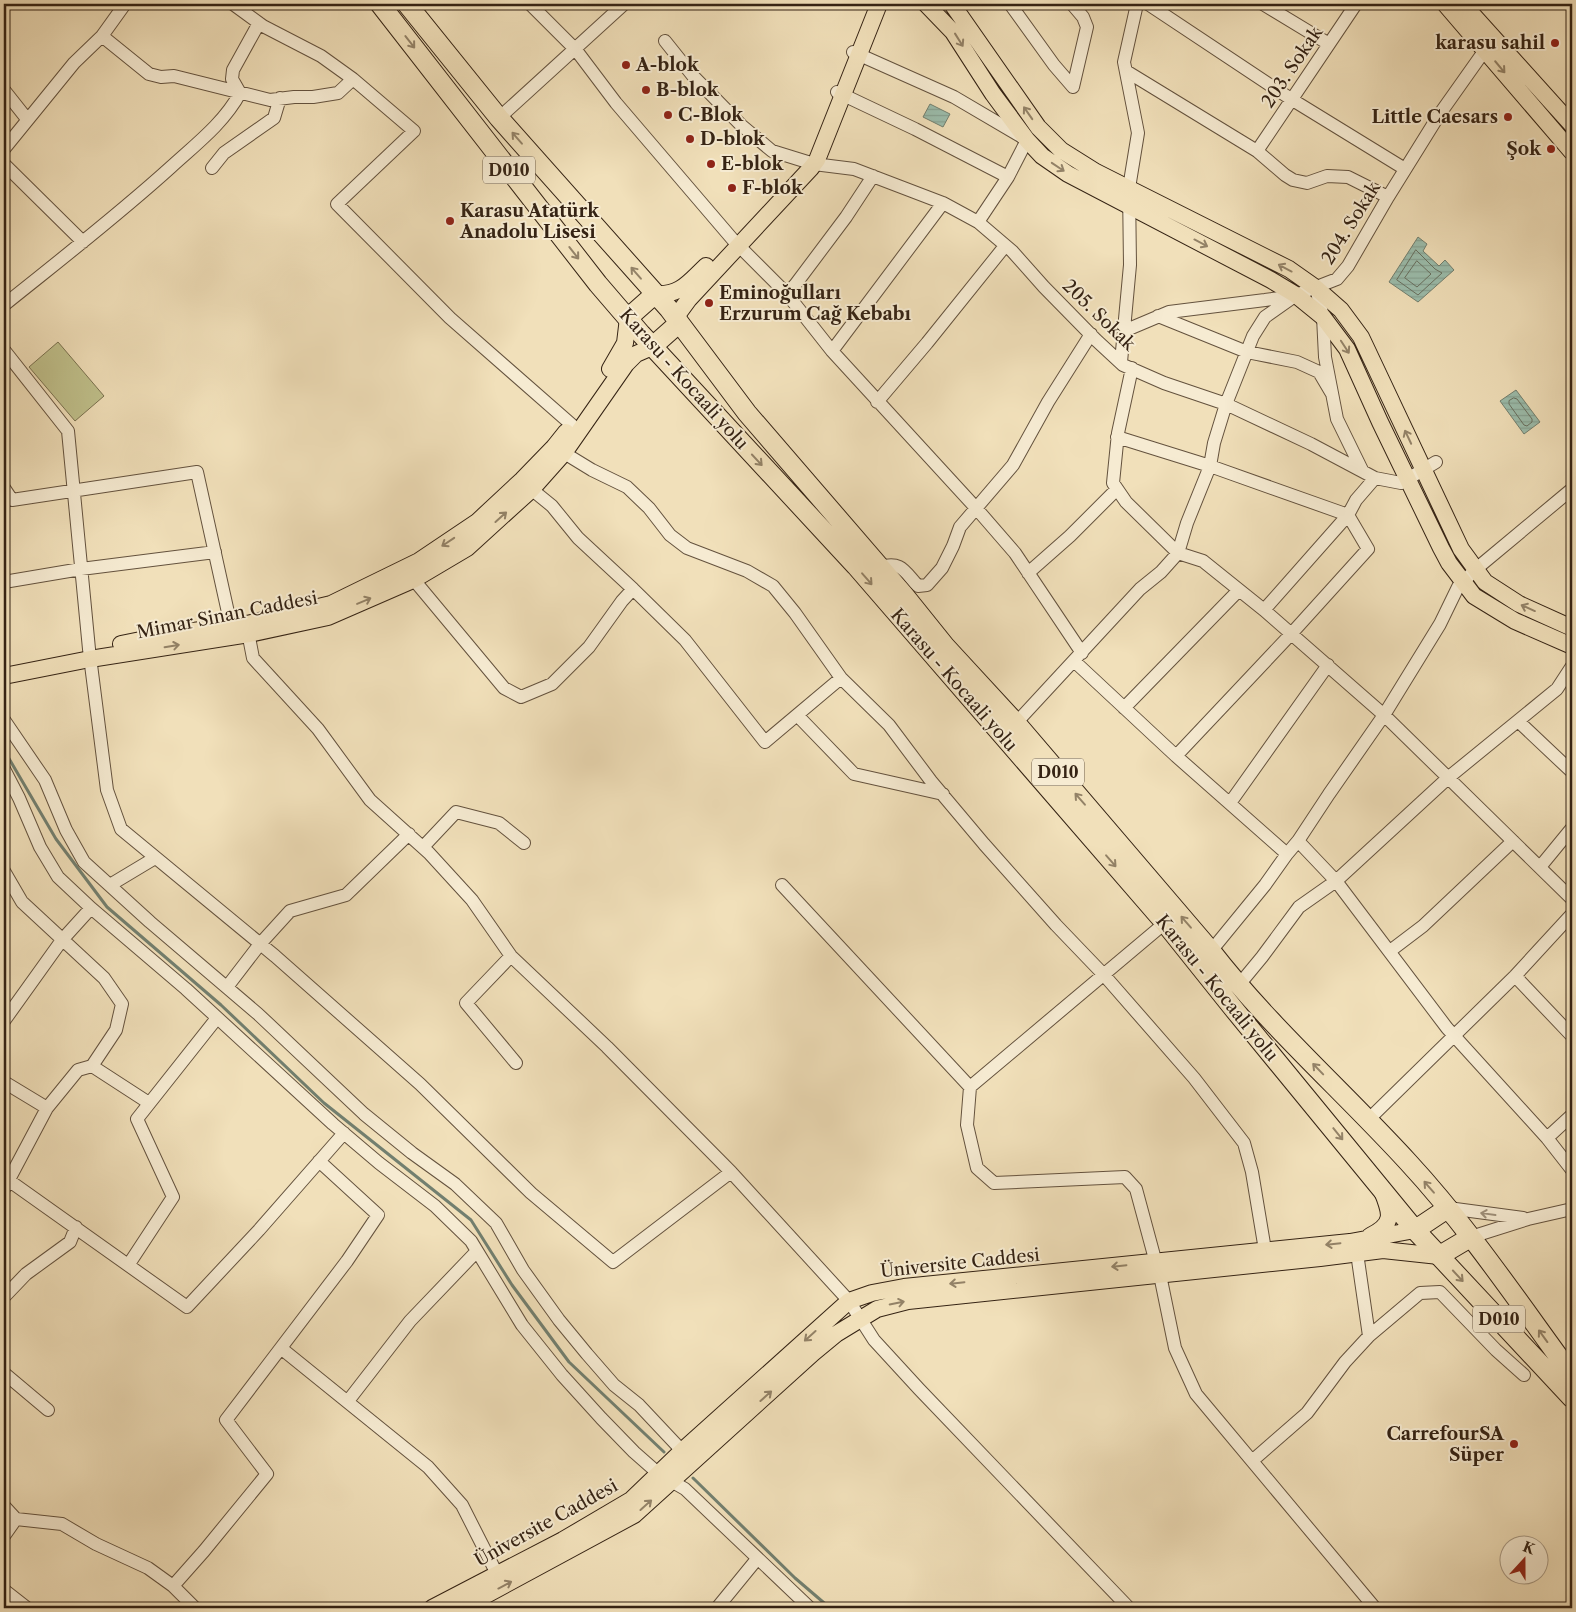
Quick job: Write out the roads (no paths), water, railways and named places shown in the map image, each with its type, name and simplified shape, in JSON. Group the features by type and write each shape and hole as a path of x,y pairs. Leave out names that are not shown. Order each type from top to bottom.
{"highway":[{"name":"Karasu - Kocaali yolu","path":"380,4 598,284 652,346 856,566 1165,923 1416,1230 1572,1398"},
{"name":"D010","path":"411,5 499,118 674,316"},
{"path":"628,318 655,294"},
{"name":"Karasu - Kocaali yolu","path":"674,316 747,413 880,567 945,646 1016,723 1211,951 1238,986 1409,1163 1448,1208 1572,1375"},
{"path":"652,346 674,316"},
{"path":"1416,1230 1448,1208"},
{"path":"1439,1256 1471,1237"}],"main road":[{"path":"856,53 865,22 866,4"},
{"path":"674,316 678,314 737,243 822,150 840,94 856,53 879,4"},
{"path":"926,4 953,32 998,101 1027,140 1042,156 1068,174 1270,280 1296,295 1323,317 1347,349 1441,548 1474,596 1515,622 1572,646"},
{"path":"952,4 1038,127 1061,150 1096,172 1289,270 1316,288 1342,310 1361,337 1430,466 1461,549 1476,570 1485,582 1519,604 1572,628"},
{"path":"1444,4 1490,45 1572,125"},
{"path":"1463,4 1490,45 1572,152"},
{"path":"655,294 666,295 676,292 737,243"},
{"name":"Mimar Sinan Caddesi","path":"559,450 572,425 621,353 625,343 628,318"},
{"name":"Mimar Sinan Caddesi","path":"4,676 170,634 242,628 330,604 409,574 419,561 527,485 559,450 626,364 636,354 652,346"},
{"name":"Mimar Sinan Caddesi","path":"4,665 90,654"},
{"path":"1359,1247 1382,1230 1388,1222 1387,1203 1380,1186"},
{"name":"Üniversite Caddesi","path":"432,1608 604,1516 665,1478 849,1302 872,1293 904,1287 1158,1269 1265,1250 1359,1247 1416,1230"},
{"path":"687,1457 836,1334 877,1309 908,1301 1158,1269 1359,1247 1439,1256"},
{"path":"462,1608 616,1527 634,1515 665,1478"}],"street":[{"path":"4,149 74,63 102,36 125,4"},
{"path":"233,4 259,23 321,56 353,79 414,131 336,204 450,318 572,425"},
{"path":"530,4 576,50 616,104 737,243 787,294 832,351 1015,553 1078,657 1124,708 1287,854"},
{"path":"499,118 576,50 624,4"},
{"path":"1010,4 1054,66 1073,87 1087,27 1083,17 1072,4"},
{"path":"1137,4 1124,62 1138,133 1129,188 1130,265 1124,331 1126,365 1113,484 1126,502 1178,553 1203,561 1292,633 1384,715 1572,898"},
{"path":"1148,4 1291,99 1405,169"},
{"path":"1265,4 1329,44"},
{"name":"203. Sokak","path":"1257,151 1356,4"},
{"path":"240,93 232,79 233,70 259,23"},
{"path":"102,36 150,74 161,77 174,76 270,100 313,97 338,92 353,79"},
{"name":"205. Sokak","path":"664,41 693,76 741,125 772,151 810,163 854,169 943,203 978,222 1012,251 1091,334 1126,365 1164,383 1226,404 1375,478 1401,483 1430,466"},
{"name":"204. Sokak","path":"1178,553 1210,466 1214,443 1226,404 1264,316 1296,295 1337,278 1348,266 1439,115 1490,45"},
{"path":"856,53 954,97 1027,140 1053,143"},
{"path":"1126,71 1257,151 1293,180 1307,184 1327,176 1348,177 1388,197"},
{"path":"4,90 27,119"},
{"path":"4,305 133,201 207,134 233,106 240,93"},
{"path":"840,94 915,129 1008,177"},
{"path":"212,168 224,153 274,118 280,98"},
{"path":"978,222 1008,177 1027,140"},
{"path":"4,164 83,242"},
{"path":"787,294 846,217 873,176"},
{"path":"832,351 943,203"},
{"path":"877,402 1005,246"},
{"path":"1316,288 1323,317 1325,357 1337,419 1362,470"},
{"path":"1124,331 1169,312 1296,295"},
{"path":"1158,316 1247,352 1297,362 1319,372 1332,394"},
{"path":"880,567 892,564 901,567 918,586 927,585 942,568 960,527 1013,465 1048,402 1091,334"},
{"path":"4,350 68,430 90,654 107,790 122,829 260,944 420,1084 531,1193 613,1262 731,1172"},
{"path":"1118,437 1210,466 1348,515 1368,549 1176,756"},
{"path":"559,450 592,470 627,487 649,508 670,535 687,548 747,571 772,586 795,612 841,678 889,726 942,794 997,859 1104,975 1194,1078 1244,1144 1252,1172 1265,1250"},
{"path":"4,488 12,500 197,472 215,552 253,658 318,729 370,800 409,834 472,900 511,956 607,1047 731,1172 849,1302 874,1340 1130,1608"},
{"path":"1264,610 1348,515 1356,500 1375,478"},
{"path":"527,485 552,506 578,538 685,640 765,742 841,678"},
{"path":"1028,573 1070,536 1117,489"},
{"path":"1211,951 1266,885 1384,715 1440,624 1458,587 1572,489"},
{"path":"4,582 81,569 215,552"},
{"path":"1016,723 1140,589 1161,572 1178,553"},
{"path":"409,574 504,688 521,697 552,684 589,647 622,601 633,589"},
{"path":"1124,708 1239,590"},
{"path":"1230,804 1328,665"},
{"path":"1238,986 1299,907 1336,880 1449,777 1557,689 1572,666"},
{"path":"797,714 854,774 942,794"},
{"path":"4,720 45,780 66,830 84,862 227,987 364,1114 412,1153 455,1184 496,1223 523,1270 559,1320 614,1385 639,1405 687,1457"},
{"path":"1518,721 1568,768 1572,754"},
{"path":"4,769 40,847 58,877 91,908 186,989 344,1133 379,1163 435,1206 471,1241 522,1325 562,1375 628,1445 665,1478 685,1489 810,1608"},
{"path":"422,847 456,812 498,823 524,843"},
{"path":"1540,866 1572,828"},
{"path":"227,987 260,944 290,911 346,895 409,834"},
{"path":"1298,841 1336,880 1453,1035 1547,1138 1572,1170"},
{"path":"1390,952 1422,926 1513,841"},
{"path":"110,885 155,858"},
{"path":"4,871 22,902 104,978 122,1004 116,1030 92,1066 78,1070 47,1108 6,1182 76,1227 187,1307 344,1133"},
{"path":"782,885 970,1087"},
{"path":"4,899 11,886"},
{"path":"4,1021 62,940 91,908"},
{"path":"1368,1120 1515,976 1572,914"},
{"path":"1165,923 970,1087 967,1125 977,1168 994,1183 1125,1177 1132,1182 1136,1188 1158,1269 1175,1348 1196,1394 1375,1608"},
{"path":"511,956 466,1002 516,1063"},
{"path":"1515,976 1572,1036"},
{"path":"129,1264 173,1198 137,1119 217,1018"},
{"path":"92,1066 149,1103"},
{"path":"4,1082 47,1108"},
{"path":"1547,1138 1572,1115"},
{"path":"173,1586 267,1474 226,1420 348,1261 378,1215 319,1161"},
{"path":"1448,1208 1528,1219"},
{"path":"1471,1237 1528,1219 1572,1209"},
{"path":"4,1297 26,1274 70,1242 76,1227"},
{"path":"1359,1247 1369,1336"},
{"path":"348,1401 410,1321 477,1251"},
{"path":"1252,1461 1307,1413 1345,1362 1369,1336 1420,1293 1440,1292 1496,1350 1524,1375"},
{"path":"282,1348 428,1467 462,1505 498,1574"},
{"path":"4,1373 48,1410"},
{"path":"4,1506 16,1519 62,1524 96,1544 148,1568 173,1586 195,1608"},
{"path":"4,1536 16,1519"},
{"path":"717,1608 757,1559"},
{"path":"4,1590 27,1608"}],"water":[{"path":"930,104 950,114 943,127 923,117"},
{"path":"1418,237 1427,244 1423,251 1439,266 1445,260 1454,270 1418,302 1389,282"},
{"path":"1516,390 1540,422 1524,434 1500,401"}],"waterway":[{"path":"4,750 56,839 107,907 221,1005 324,1103 471,1220 512,1285 569,1362 664,1452"},
{"path":"693,1478 795,1578 830,1608"}],"place":[{"name":"karasu sahil","path":"1555,43"},
{"name":"A-blok","path":"626,65"},
{"name":"B-blok","path":"646,90"},
{"name":"C-Blok","path":"668,115"},
{"name":"Little Caesars","path":"1508,117"},
{"name":"D-blok","path":"690,139"},
{"name":"Şok","path":"1551,149"},
{"name":"E-blok","path":"711,164"},
{"name":"F-blok","path":"732,188"},
{"name":"Karasu Atatürk Anadolu Lisesi","path":"450,221"},
{"name":"Eminoğulları Erzurum Cağ Kebabı","path":"709,303"},
{"name":"CarrefourSA Süper","path":"1514,1444"}]}
